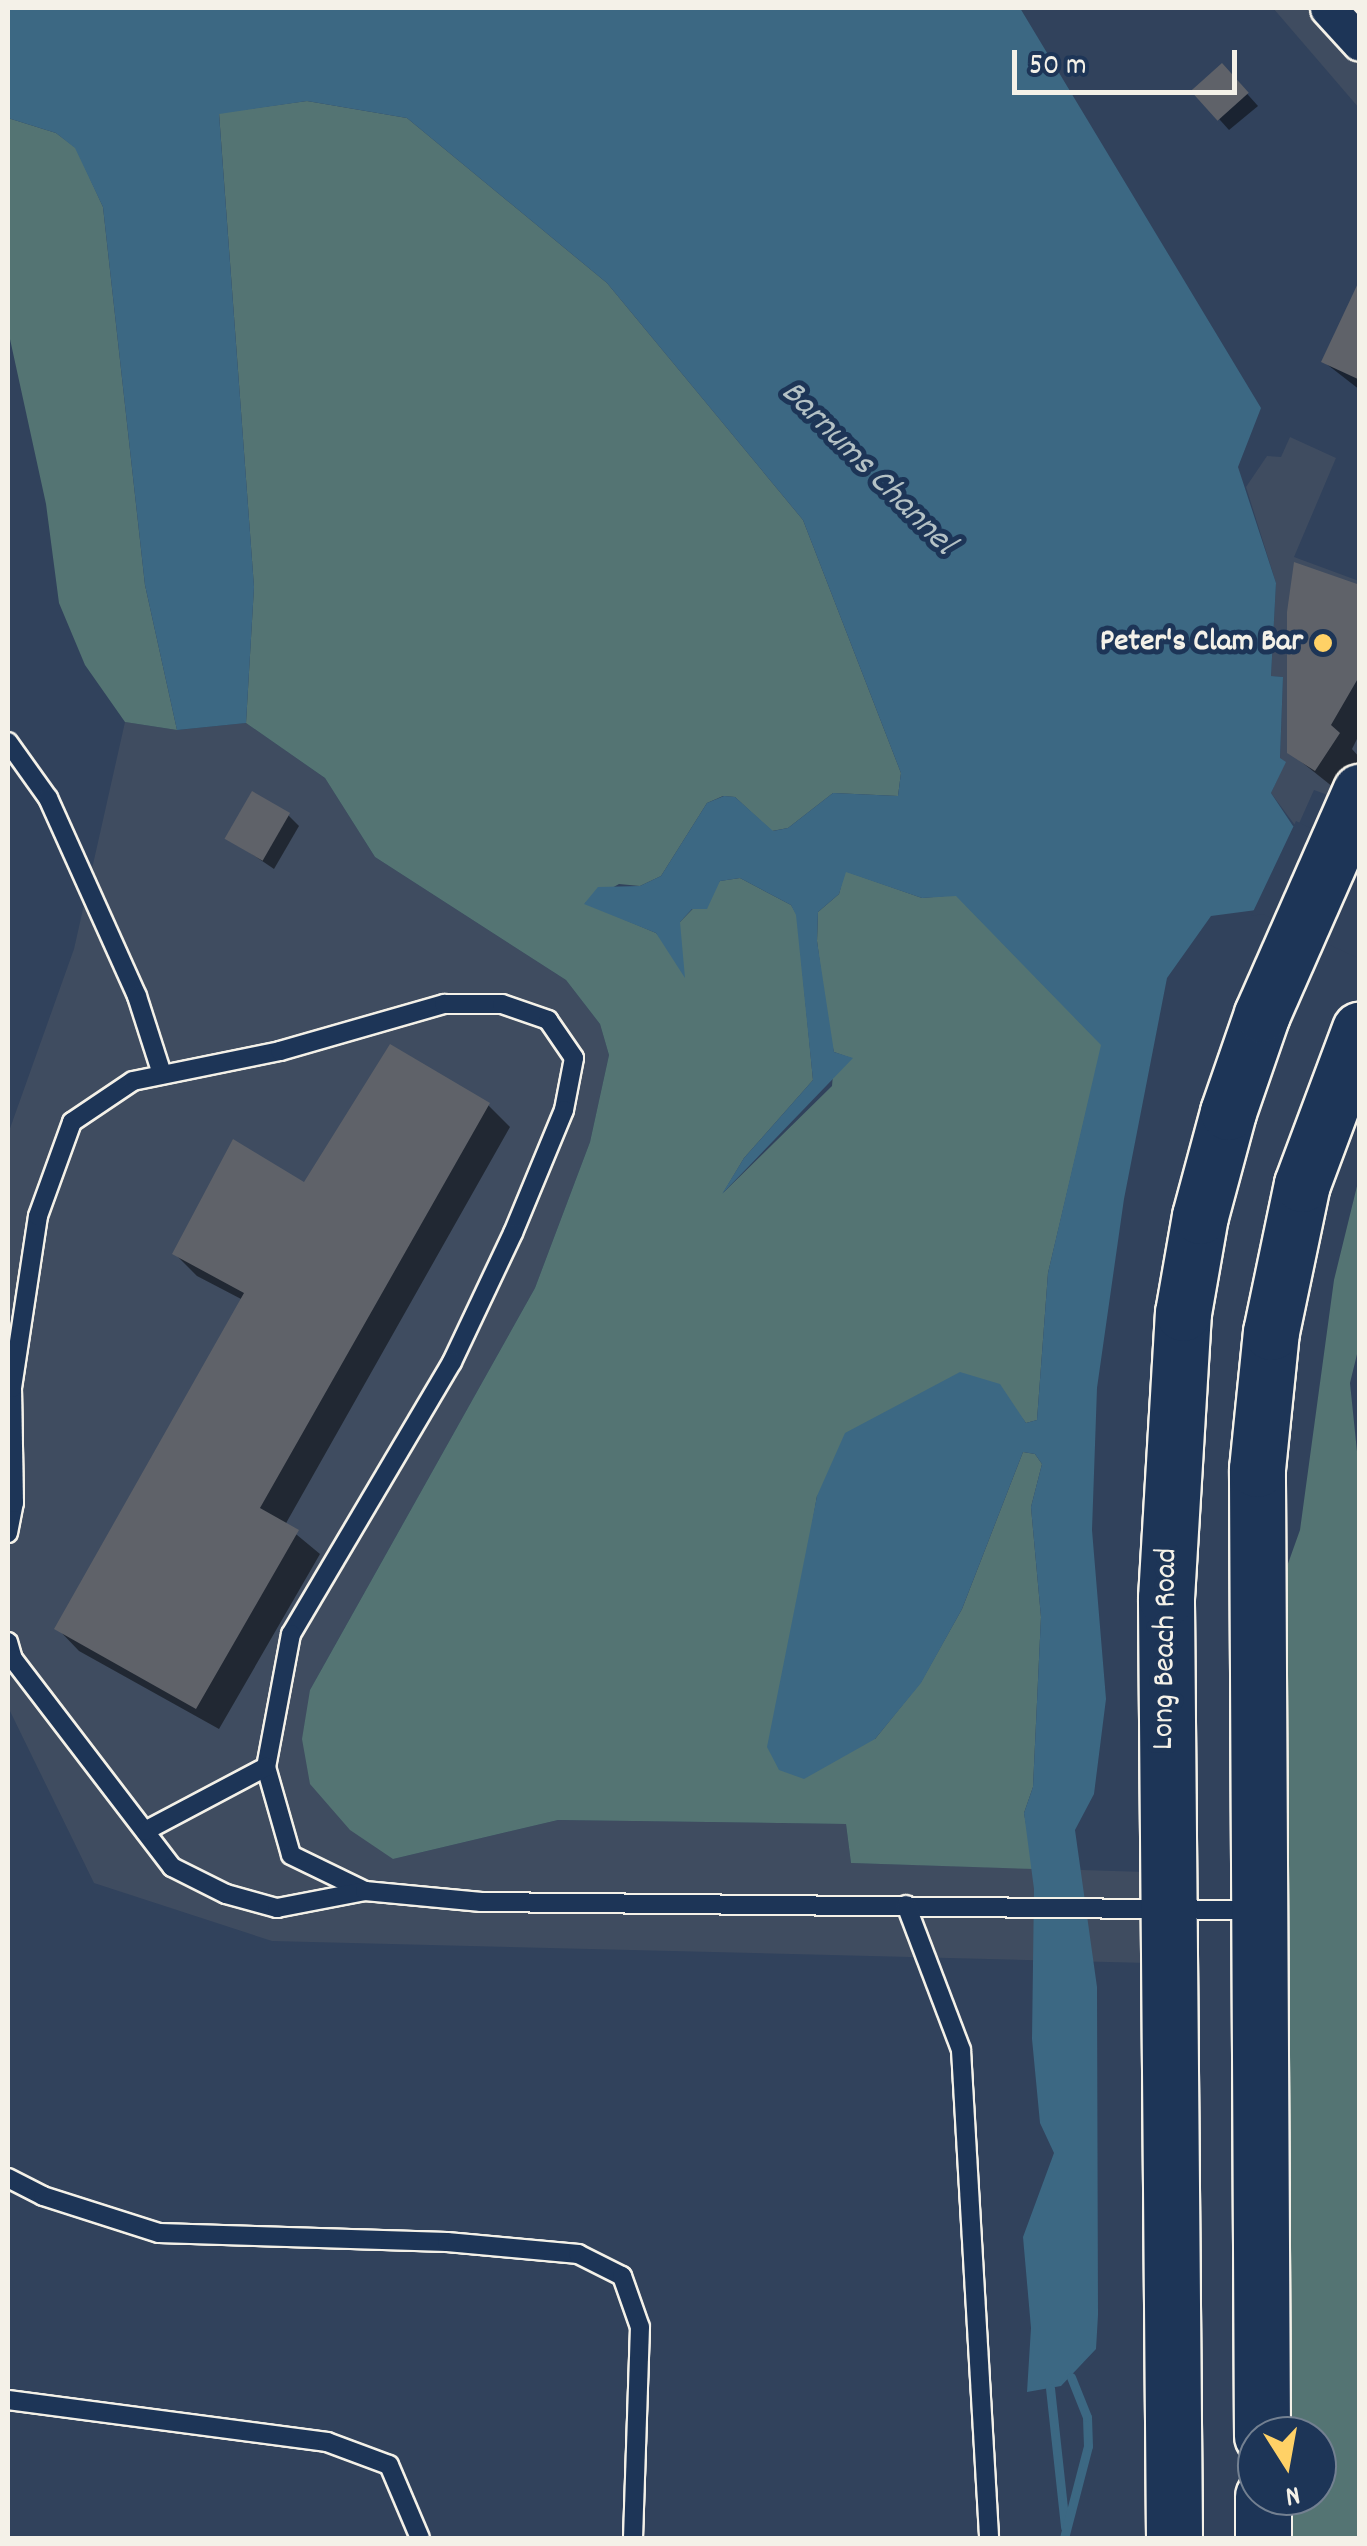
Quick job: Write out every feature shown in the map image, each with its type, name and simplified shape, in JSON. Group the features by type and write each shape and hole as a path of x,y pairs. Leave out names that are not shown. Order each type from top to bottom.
{"main road":[{"name":"Long Beach Road","path":"1174,2538 1166,1598 1183,1313 1200,1216 1228,1112 1282,965 1355,801"},
{"path":"1262,2416 1257,1470 1272,1332 1302,1184 1360,1029"}],"street":[{"path":"1328,8 1360,43"}],"lane":[{"path":"8,742 48,798 137,996 162,1074"},
{"path":"8,1533 14,1503 12,1388 38,1216 72,1122 133,1081 280,1051 444,1004 502,1004 548,1020 574,1058 564,1110 452,1362 291,1634 266,1767 291,1855 365,1891"},
{"path":"8,1642 13,1659 172,1867 226,1894 277,1908 365,1891 481,1902 1259,1910"},
{"path":"146,1831 266,1767"},
{"path":"906,1905 961,2050 989,2538"},
{"path":"8,2178 159,2233 447,2242 578,2254 622,2276 640,2326 633,2538"},
{"path":"8,2400 326,2442 390,2466 420,2538"}],"shaded area":[{"path":"1273,8 1359,8 1359,108"},
{"path":"1290,437 1336,458 1294,557 1359,581 1359,766 1336,798 1314,790 1297,828 1271,793 1285,762 1280,759 1283,677 1271,676 1276,583 1246,487 1267,456 1281,457"},
{"path":"125,722 177,730 246,723 325,778 375,857 566,980 600,1024 609,1055 590,1142 535,1288 310,1690 393,1859 558,1820 846,1824 851,1863 1147,1872 1149,1963 272,1941 94,1883 8,1707 8,1134 74,949"}],"green space":[{"path":"307,101 407,118 607,283 803,520 901,773 898,796 833,793 788,828 772,831 735,797 723,796 707,803 661,876 640,886 619,884 585,903 656,933 671,950 680,922 720,881 740,878 791,905 797,915 813,1080 744,1158 723,1193 832,1086 833,1074 851,1058 834,1052 817,941 818,912 839,894 845,871 922,898 956,895 1102,1045 1048,1273 1037,1420 1026,1423 1013,1406 817,1496 797,1611 875,1739 921,1682 962,1609 1023,1452 1035,1454 1042,1464 1031,1507 1041,1617 1033,1787 1024,1813 1034,1869 851,1863 846,1824 558,1820 393,1859 350,1830 310,1784 302,1739 310,1690 535,1288 590,1142 609,1055 600,1024 566,980 375,857 325,778 246,723 254,587 219,113"},
{"path":"8,118 56,133 76,148 103,207 145,585 177,730 125,722 85,665 59,603 46,504 8,330"},
{"path":"1359,1178 1359,1346 1350,1383 1360,1481 1359,2538 1289,2538 1289,2516 1337,2516 1337,2416 1288,2416 1285,1572 1300,1530 1334,1280"}],"water":[{"name":"Barnums Channel","path":"8,8 1020,8 1261,408 1238,467 1276,583 1271,676 1283,677 1280,758 1286,762 1271,793 1293,826 1359,857 1264,909 1211,916 1167,978 1124,1199 1097,1388 1092,1530 1106,1699 1094,1794 1075,1830 1097,1987 1098,2315 1096,2349 1061,2386 1027,2392 1031,2328 1023,2237 1054,2153 1040,2123 1032,2039 1034,1889 1024,1813 1033,1787 1041,1617 1031,1507 1042,1464 1035,1454 1023,1452 962,1609 921,1683 875,1739 804,1779 779,1770 767,1747 817,1496 845,1433 960,1372 1000,1384 1026,1423 1037,1420 1048,1273 1101,1045 956,896 922,898 846,872 839,894 818,912 817,941 834,1052 853,1058 722,1194 744,1158 813,1080 796,915 791,905 740,878 720,881 707,909 692,909 680,922 685,978 656,933 584,904 598,887 640,886 661,876 707,803 724,796 735,797 773,831 788,828 833,793 898,796 901,773 803,520 607,283 407,118 307,101 219,114 254,587 246,723 177,730 145,585 103,207 75,148 56,133 8,118"}],"pier":[{"path":"1296,821 1360,852 1360,959 1263,914 1251,916"}],"building":[{"path":"1222,63 1249,93 1218,121 1191,91"},
{"path":"1360,279 1360,380 1321,362"},
{"name":"Peter's Clam Bar","path":"1294,562 1360,585 1360,675 1331,725 1340,733 1315,771 1287,753 1287,612"},
{"path":"252,791 290,813 263,861 224,839"},
{"path":"390,1044 490,1103 260,1508 299,1530 196,1709 54,1629 244,1293 172,1254 233,1139 304,1182"}],"waterway":[{"path":"1064,2538 1088,2446 1087,2417 1071,2377"},
{"path":"1050,2388 1065,2527"}],"place":[{"name":"Peter's Clam Bar","path":"1323,643"}]}
